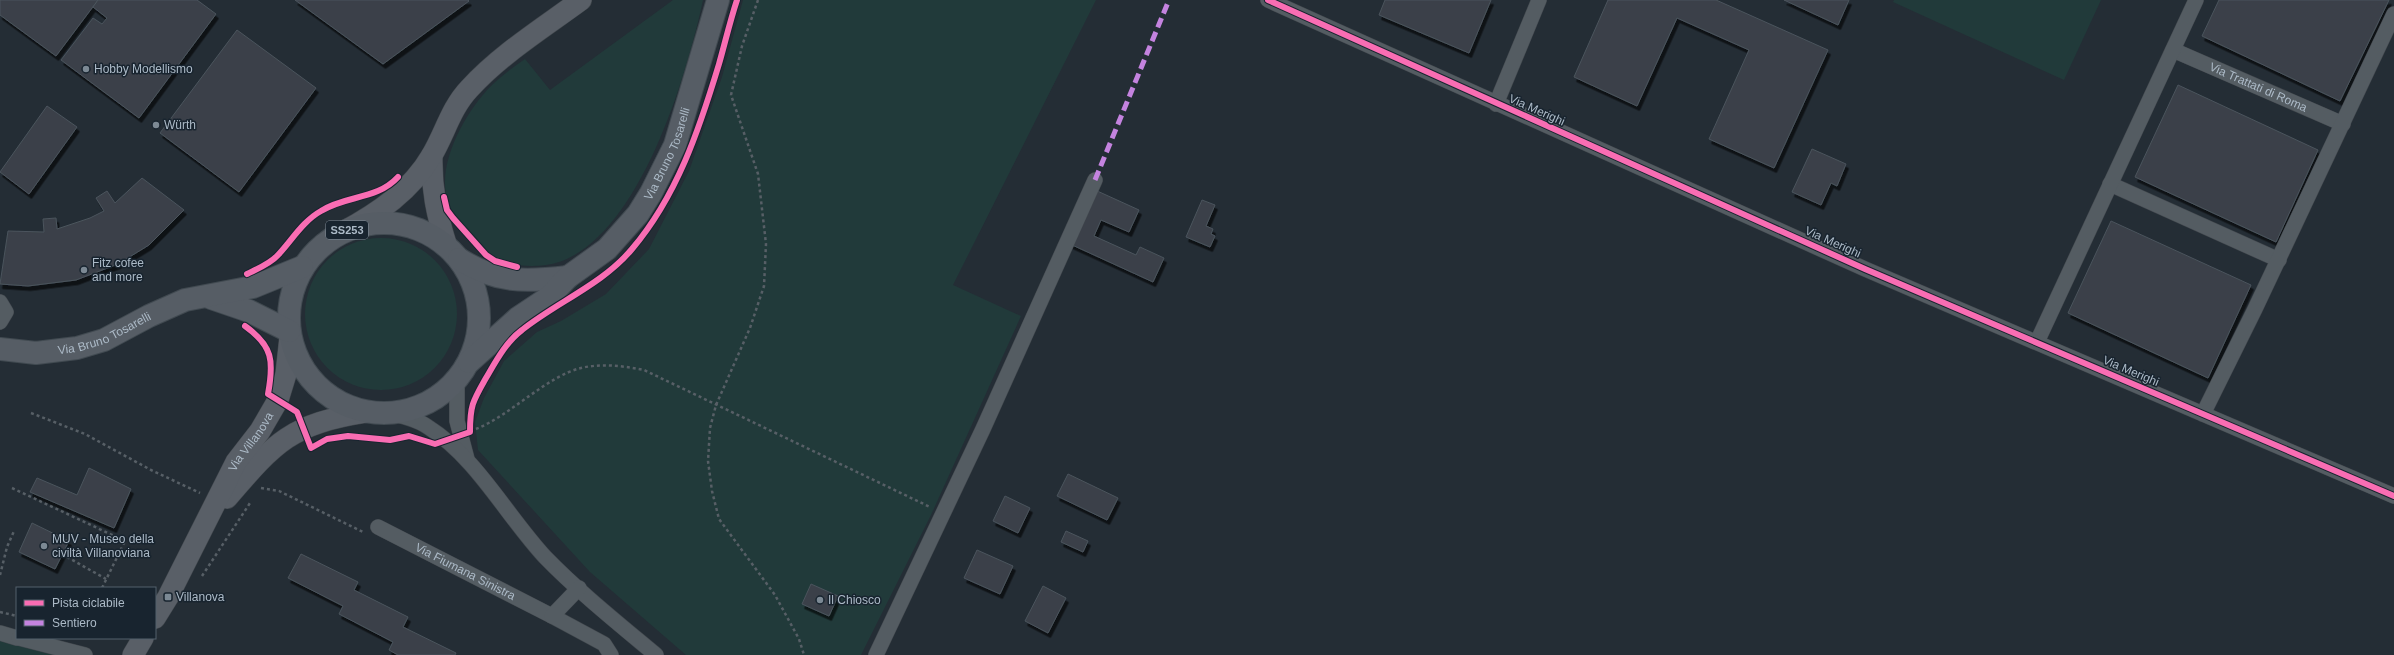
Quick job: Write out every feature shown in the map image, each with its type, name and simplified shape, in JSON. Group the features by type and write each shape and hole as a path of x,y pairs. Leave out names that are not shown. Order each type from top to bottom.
{"main road":[{"path":"343,232 374,215 395,200 432,155 457,105 468,90 501,59 581,0"},
{"name":"Via Bruno Tosarelli","path":"463,371 518,318 548,298 568,277 607,248 630,224 651,193 675,145 718,0"},
{"path":"432,155 432,184 436,208 453,253"},
{"name":"SS253","path":"453,253 469,275 476,292 479,310 476,340 463,371 432,400 414,408 389,413 367,412 345,405 326,394 309,378 301,365 289,334 288,309 293,288 302,267 320,246 343,232 364,224 379,223 408,226 429,234 474,269 516,281 568,277"},
{"name":"Via Bruno Tosarelli","path":"0,349 36,353 77,348 104,340 169,306 204,296 252,287 302,267"},
{"path":"204,296 249,311 289,334"},
{"name":"Via Villanova","path":"156,616 207,521 236,462 260,431 278,400 286,374 289,334"},
{"name":"Via Villanova","path":"207,521 271,448 289,435 304,427 332,417 367,412"},
{"path":"133,655 142,639"}],"street":[{"name":"Via Merighi","path":"1268,0 1865,269 2394,496"},
{"path":"1496,104 1539,0"},
{"path":"2037,342 2196,0"},
{"path":"2203,414 2343,124 2394,14"},
{"name":"Via Trattati di Roma","path":"2173,50 2343,124"},
{"path":"876,655 943,514 1095,180"},
{"path":"2110,184 2278,260"},
{"path":"0,302 6,312 0,322"},
{"path":"463,371 457,421 468,460"},
{"path":"389,413 428,426 468,460 514,521 546,557 656,655"},
{"name":"Via Fiumana Sinistra","path":"381,529 604,644 611,653"},
{"path":"552,616 579,588"},
{"path":"0,633 16,637"},
{"path":"22,639 85,655"}],"path":[{"path":"758,0 742,46 731,95 758,174 766,244 764,286 750,328 716,405 710,428 708,461 712,491 719,519 775,595 799,639 804,655"},
{"path":"470,424 470,432 492,423 561,375 580,368 615,365 644,370 821,453 943,514"},
{"path":"31,413 85,434 151,470 204,495"},
{"path":"12,488 125,541 102,587"},
{"path":"256,494 260,488 279,491 326,512 378,540 381,529"},
{"path":"201,577 252,499"},
{"path":"0,575 7,547 14,531"},
{"path":"67,557 106,579"},
{"path":"0,612 16,616"}],"green space":[{"path":"673,0 703,0 696,32 672,109 655,149 636,187 613,220 588,246 559,262 526,266 508,263 493,256 456,216 447,197 445,180 447,163 453,145 470,112 491,86 525,59 550,90"},
{"path":"743,0 1096,0 953,285 1021,316 931,515 861,655 686,655 590,572 478,450 475,422 484,398 504,361 537,332 561,321 606,294 649,249 689,171 722,77"},
{"path":"1894,0 2101,0 2064,80 1893,2"},
{"path":"374,238 388,238 403,241 417,247 435,260 448,278 454,292 457,314 454,336 448,350 435,368 417,381 403,387 388,390 374,390 359,387 345,381 333,373 322,362 314,350 308,336 305,321 305,307 308,292 314,278 322,266 333,255 345,247 359,241"},
{"path":"0,633 16,638 16,639 75,655 0,655"}],"building":[{"path":"0,0 98,0 56,56 0,15"},
{"path":"98,0 197,0 216,14 139,118 61,60 93,18 102,24 107,18 93,7"},
{"path":"295,0 468,0 469,1 383,64"},
{"path":"1385,0 1491,0 1469,53 1379,15"},
{"path":"1608,0 1716,0 1828,50 1774,168 1709,139 1749,50 1677,18 1637,106 1574,77"},
{"path":"1784,0 1849,0 1838,25"},
{"path":"2219,0 2389,0 2340,101 2202,36"},
{"path":"237,30 316,88 239,192 160,133"},
{"path":"2178,85 2318,150 2276,242 2135,177"},
{"path":"47,106 77,127 29,194 0,172"},
{"path":"1812,149 1846,164 1837,186 1831,183 1821,205 1792,192"},
{"path":"142,178 184,210 149,245 118,264 76,280 28,286 0,284 8,231 44,232 43,219 56,218 57,229 90,218 104,211 96,198 107,191 115,203"},
{"path":"1095,190 1139,210 1129,232 1101,220 1094,236 1136,255 1140,247 1164,258 1153,282 1070,244"},
{"path":"1202,200 1215,205 1206,226 1213,229 1211,234 1215,236 1210,247 1186,237"},
{"path":"2111,221 2251,285 2208,378 2068,313"},
{"path":"89,468 131,489 114,528 30,492 37,478 77,495"},
{"path":"1068,474 1118,498 1107,520 1057,496"},
{"path":"1005,496 1030,508 1018,533 993,521"},
{"name":"MUV - Museo della civiltà Villanoviana","path":"32,523 69,541 55,569 19,552"},
{"path":"1066,531 1088,541 1083,552 1061,542"},
{"path":"977,550 1013,566 1000,594 964,578"},
{"path":"301,554 358,582 354,590 408,617 403,627 456,653 455,655 398,655 389,650 393,642 339,614 343,606 288,578"},
{"name":"Il Chiosco","path":"811,584 838,596 829,616 802,604"},
{"path":"1043,586 1066,598 1048,633 1025,621"}],"marked path":[{"path":"1095,180 1169,0"}],"cycle path":[{"path":"245,326 261,340 269,355 271,372 268,394 297,412 311,448 327,439 348,436 390,440 409,436 435,444 470,432 471,415 475,398 511,340 536,320 594,283 608,272 632,249 648,229 662,207 674,185 695,138 719,64 737,0"},
{"path":"1268,0 1865,269 2394,496"},
{"path":"247,274 275,258 303,225 321,211 341,202 381,190 398,177"},
{"path":"444,197 447,210 486,255 495,261 517,267"}],"place":[{"name":"Hobby Modellismo","path":"86,69"},
{"name":"Würth","path":"156,125"},
{"name":"Fitz cofee and more","path":"84,270"},
{"name":"MUV - Museo della civiltà Villanoviana","path":"44,546"},
{"name":"Villanova","path":"168,597"},
{"name":"Il Chiosco","path":"820,600"}]}
